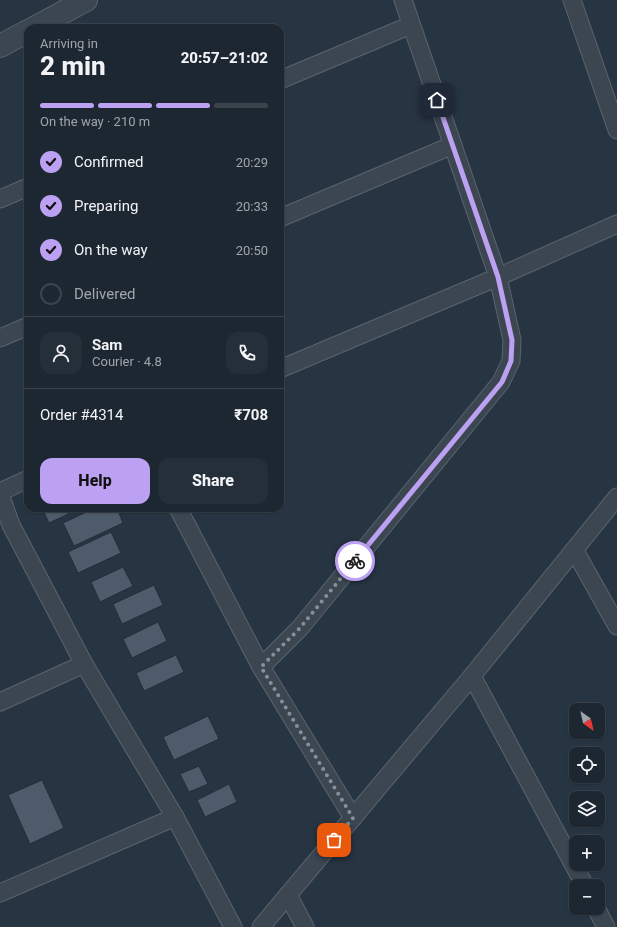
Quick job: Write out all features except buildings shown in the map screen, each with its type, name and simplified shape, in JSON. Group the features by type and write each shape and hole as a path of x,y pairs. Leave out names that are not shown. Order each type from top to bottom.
{"street":[{"path":"41,24 86,0"},
{"path":"261,667 300,628 502,382 511,361 512,340 498,277 403,0"},
{"path":"572,0 617,130"},
{"path":"284,78 411,25"},
{"path":"0,46 24,33"},
{"path":"284,216 453,145"},
{"path":"0,199 24,189"},
{"path":"284,367 498,277 617,224"},
{"path":"0,338 24,328"},
{"path":"24,481 0,493 5,527 175,817 233,927"},
{"path":"261,927 472,676 617,498"},
{"path":"180,512 261,667 353,818"},
{"path":"575,551 617,626"},
{"path":"0,702 84,664"},
{"path":"472,676 580,879"},
{"path":"0,893 175,817"},
{"path":"288,895 305,927"},
{"path":"600,915 606,927"}],"way so far":[{"path":"334,840 353,818 261,667 300,628 355,561"}],"route":[{"path":"355,561 502,382 511,361 512,340 498,277 437,100"}]}
